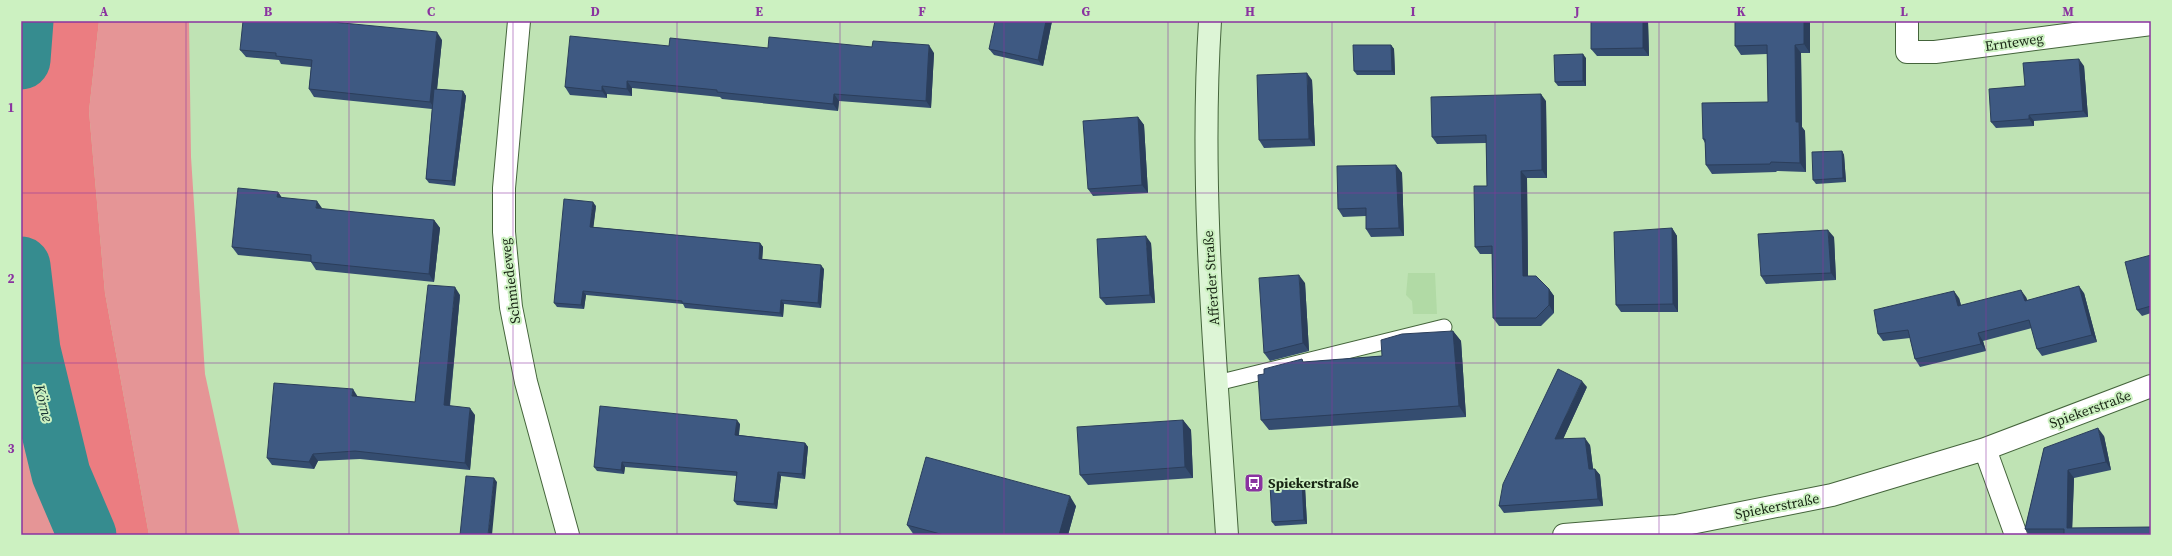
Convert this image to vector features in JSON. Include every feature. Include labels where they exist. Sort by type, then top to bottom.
[{"type":"street","name":"Schmiedeweg","points":[[519,21],[504,188],[504,232],[512,307],[528,394],[568,535]]},
{"type":"street","name":"Afferder Straße","points":[[1210,21],[1206,86],[1206,201],[1227,535]]},
{"type":"street","name":"Ernteweg","points":[[1907,21],[1908,52],[1935,52],[2151,24]]},
{"type":"street","name":"Spiekerstraße","points":[[1564,535],[1676,526],[1832,495],[1985,449],[2151,386]]},
{"type":"street","points":[[1985,449],[2016,535]]},
{"type":"lane","points":[[1218,383],[1444,328]]},
{"type":"shaded area","points":[[21,21],[99,21],[89,111],[105,293],[149,535],[86,535],[54,503],[21,437]]},
{"type":"shaded area","points":[[99,21],[189,21],[191,157],[205,374],[240,535],[149,535],[105,293],[89,111]]},
{"type":"shaded area","points":[[1408,273],[1435,273],[1437,314],[1413,314],[1412,301],[1406,295]]},
{"type":"shaded area","points":[[21,437],[54,503],[86,535],[21,535]]},
{"type":"building","points":[[243,21],[322,21],[437,32],[430,102],[309,89],[312,60],[276,56],[276,53],[240,50]]},
{"type":"building","points":[[995,21],[1046,21],[1038,60],[989,49]]},
{"type":"building","points":[[1591,21],[1643,21],[1643,48],[1591,49]]},
{"type":"building","points":[[1735,21],[1804,21],[1804,44],[1795,45],[1796,122],[1799,122],[1800,163],[1771,162],[1770,164],[1706,165],[1705,139],[1703,139],[1702,103],[1768,102],[1767,45],[1735,46]]},
{"type":"building","points":[[570,36],[669,46],[670,38],[768,48],[769,37],[872,47],[873,41],[929,45],[926,101],[834,94],[833,104],[627,81],[627,89],[602,86],[602,91],[565,87]]},
{"type":"building","points":[[1353,45],[1391,45],[1392,71],[1354,71]]},
{"type":"building","points":[[1583,54],[1583,81],[1555,82],[1554,55]]},
{"type":"building","points":[[2079,59],[2083,111],[2029,115],[2029,119],[1991,122],[1989,89],[2025,86],[2023,63]]},
{"type":"building","points":[[1307,73],[1309,139],[1259,140],[1257,75]]},
{"type":"building","points":[[434,89],[463,91],[452,181],[426,179]]},
{"type":"building","points":[[1541,94],[1542,170],[1521,171],[1523,276],[1536,276],[1549,289],[1549,305],[1536,318],[1493,318],[1492,246],[1475,247],[1474,186],[1487,186],[1486,135],[1432,137],[1431,97]]},
{"type":"building","points":[[1138,117],[1142,185],[1088,189],[1083,121]]},
{"type":"building","points":[[1842,151],[1843,178],[1813,180],[1812,152]]},
{"type":"building","points":[[1396,165],[1399,228],[1366,229],[1366,208],[1338,209],[1337,166]]},
{"type":"building","points":[[238,188],[278,192],[277,197],[317,201],[316,208],[434,220],[429,274],[311,262],[311,255],[232,247]]},
{"type":"building","points":[[564,199],[593,202],[590,227],[760,243],[759,259],[821,265],[818,303],[781,300],[780,313],[583,291],[581,305],[554,303]]},
{"type":"building","points":[[1672,228],[1673,304],[1616,305],[1614,232]]},
{"type":"building","points":[[1828,230],[1831,273],[1761,276],[1758,234]]},
{"type":"building","points":[[1146,236],[1150,295],[1100,298],[1097,239]]},
{"type":"building","points":[[2151,255],[2151,306],[2137,310],[2125,262]]},
{"type":"building","points":[[1299,275],[1303,343],[1264,353],[1259,278]]},
{"type":"building","points":[[428,285],[455,287],[444,405],[470,408],[465,463],[355,451],[313,454],[309,462],[267,458],[274,383],[353,389],[352,396],[415,402]]},
{"type":"building","points":[[2079,286],[2092,335],[2037,349],[2029,320],[1978,333],[1981,344],[1915,359],[1908,330],[1878,334],[1874,310],[1954,291],[1958,306],[2021,290],[2025,301]]},
{"type":"building","points":[[1453,331],[1459,406],[1261,420],[1258,375],[1264,374],[1264,369],[1302,359],[1303,362],[1382,356],[1381,340],[1402,334]]},
{"type":"building","points":[[1558,369],[1582,381],[1555,439],[1585,438],[1589,469],[1595,469],[1598,499],[1499,506],[1503,484]]},
{"type":"building","points":[[600,406],[737,420],[735,435],[805,443],[802,474],[778,472],[774,504],[734,501],[737,472],[622,462],[621,470],[594,467]]},
{"type":"building","points":[[1183,420],[1185,467],[1080,475],[1077,427]]},
{"type":"building","points":[[2098,428],[2106,462],[2068,470],[2067,528],[2151,527],[2151,535],[2064,535],[2064,529],[2025,529],[2044,448]]},
{"type":"building","points":[[926,457],[1070,496],[1059,535],[944,535],[907,525]]},
{"type":"building","points":[[466,476],[494,478],[488,535],[460,535]]},
{"type":"building","points":[[1302,483],[1304,520],[1272,522],[1270,484]]},
{"type":"waterway","name":"Körne","points":[[21,60],[24,21]]},
{"type":"waterway","name":"Körne","points":[[21,266],[31,350],[61,474],[87,535]]},
{"type":"place","name":"Spiekerstraße","points":[[1254,483]]}]
